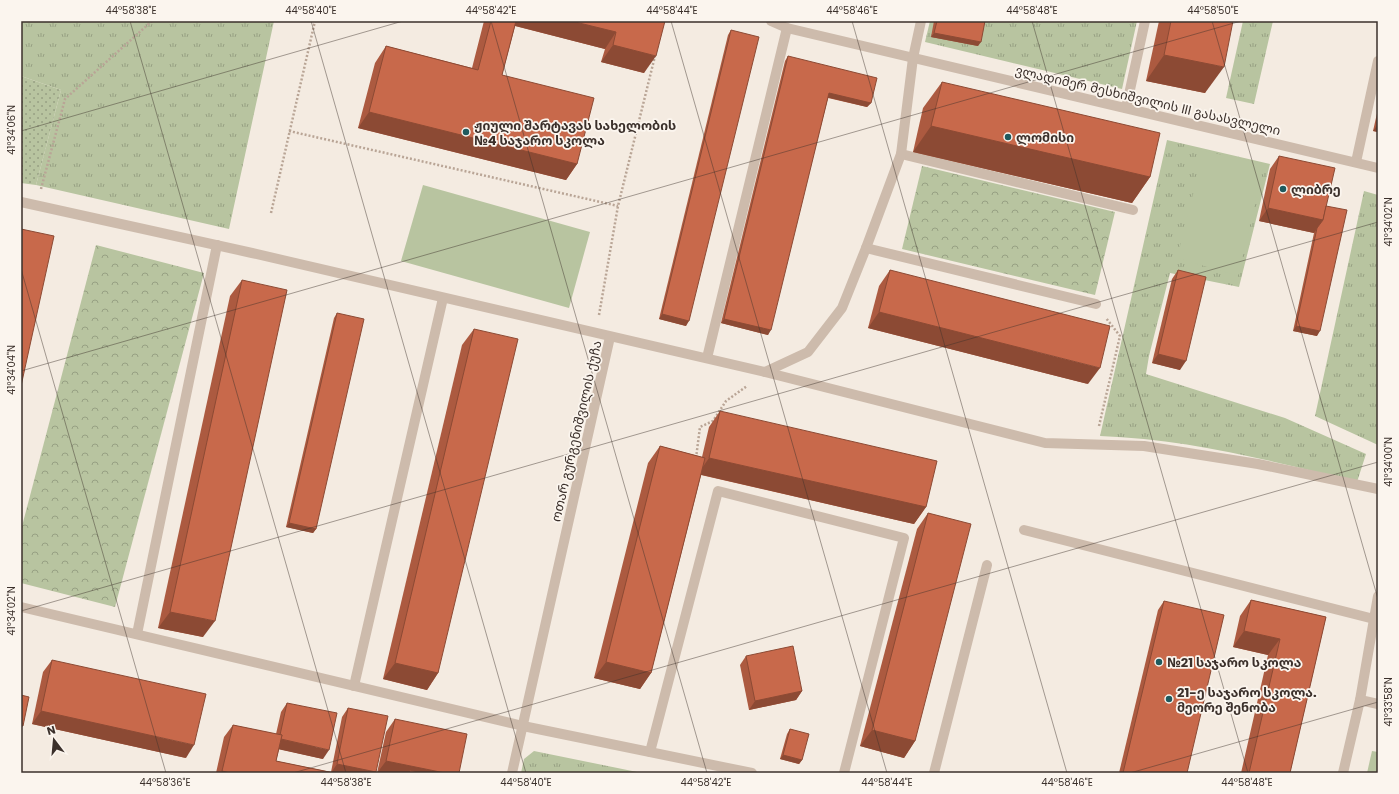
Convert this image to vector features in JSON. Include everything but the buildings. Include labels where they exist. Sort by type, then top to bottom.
[{"type":"street","name":"ვლადიმერ მესხიშვილის III გასასვლელი","points":[[771,21],[787,28],[1378,168]]},
{"type":"street","points":[[765,372],[808,352],[842,308],[901,154],[913,58],[922,21]]},
{"type":"street","points":[[1126,108],[1145,21]]},
{"type":"street","points":[[707,358],[787,28]]},
{"type":"street","points":[[1356,162],[1378,61]]},
{"type":"street","points":[[901,154],[1133,210]]},
{"type":"street","points":[[21,202],[217,245],[610,337]]},
{"type":"street","points":[[137,634],[217,245]]},
{"type":"street","points":[[866,248],[1096,304]]},
{"type":"street","points":[[354,686],[443,298]]},
{"type":"street","name":"ოთარ გურგენიშვილის ქუჩა","points":[[512,773],[610,337],[765,372],[1045,443],[1144,446],[1258,464],[1378,489]]},
{"type":"street","points":[[650,752],[718,491],[904,538],[844,773]]},
{"type":"street","points":[[1024,530],[1374,618]]},
{"type":"street","points":[[934,773],[988,566]]},
{"type":"street","points":[[1343,773],[1360,700],[1378,596]]},
{"type":"street","points":[[21,607],[523,726],[752,773]]},
{"type":"street","points":[[1360,700],[1378,704]]},
{"type":"path","points":[[36,205],[65,99],[152,21]]},
{"type":"path","points":[[271,213],[315,21]]},
{"type":"path","points":[[610,337],[599,314],[618,206],[656,52]]},
{"type":"path","points":[[289,131],[618,206]]},
{"type":"path","points":[[1095,444],[1120,336],[1096,304]]},
{"type":"path","points":[[695,464],[700,427],[713,421],[726,401],[765,372]]},
{"type":"green space","points":[[21,21],[274,21],[229,229],[36,185],[61,90],[21,76]]},
{"type":"green space","points":[[930,21],[1137,21],[1122,89],[925,42]]},
{"type":"green space","points":[[1243,21],[1273,21],[1254,104],[1226,98]]},
{"type":"green space","points":[[21,76],[61,90],[36,185],[21,183]]},
{"type":"green space","points":[[1167,140],[1270,164],[1239,287],[1170,273],[1149,356],[1146,374],[1285,418],[1366,454],[1357,482],[1262,459],[1198,446],[1133,438],[1100,436]]},
{"type":"green space","points":[[1204,151],[1264,164],[1238,276],[1177,258]]},
{"type":"green space","points":[[922,166],[1115,212],[1095,295],[902,249]]},
{"type":"green space","points":[[423,185],[590,232],[569,308],[401,261]]},
{"type":"green space","points":[[1364,191],[1378,195],[1378,445],[1315,416]]},
{"type":"green space","points":[[96,245],[204,273],[115,607],[21,583],[21,530]]},
{"type":"green space","points":[[534,751],[642,773],[521,773],[524,759]]},
{"type":"green space","points":[[1372,751],[1378,752],[1378,773],[1367,773]]},
{"type":"place","name":"ჟიული შარტავას სახელობის №4 საჯარო სკოლა","points":[[466,132]]},
{"type":"place","name":"ლომისი","points":[[1008,137]]},
{"type":"place","name":"ლიბრე","points":[[1283,189]]},
{"type":"place","name":"№21 საჯარო სკოლა","points":[[1159,662]]},
{"type":"place","name":"21-ე საჯარო სკოლა. მეორე შენობა","points":[[1169,699]]}]
